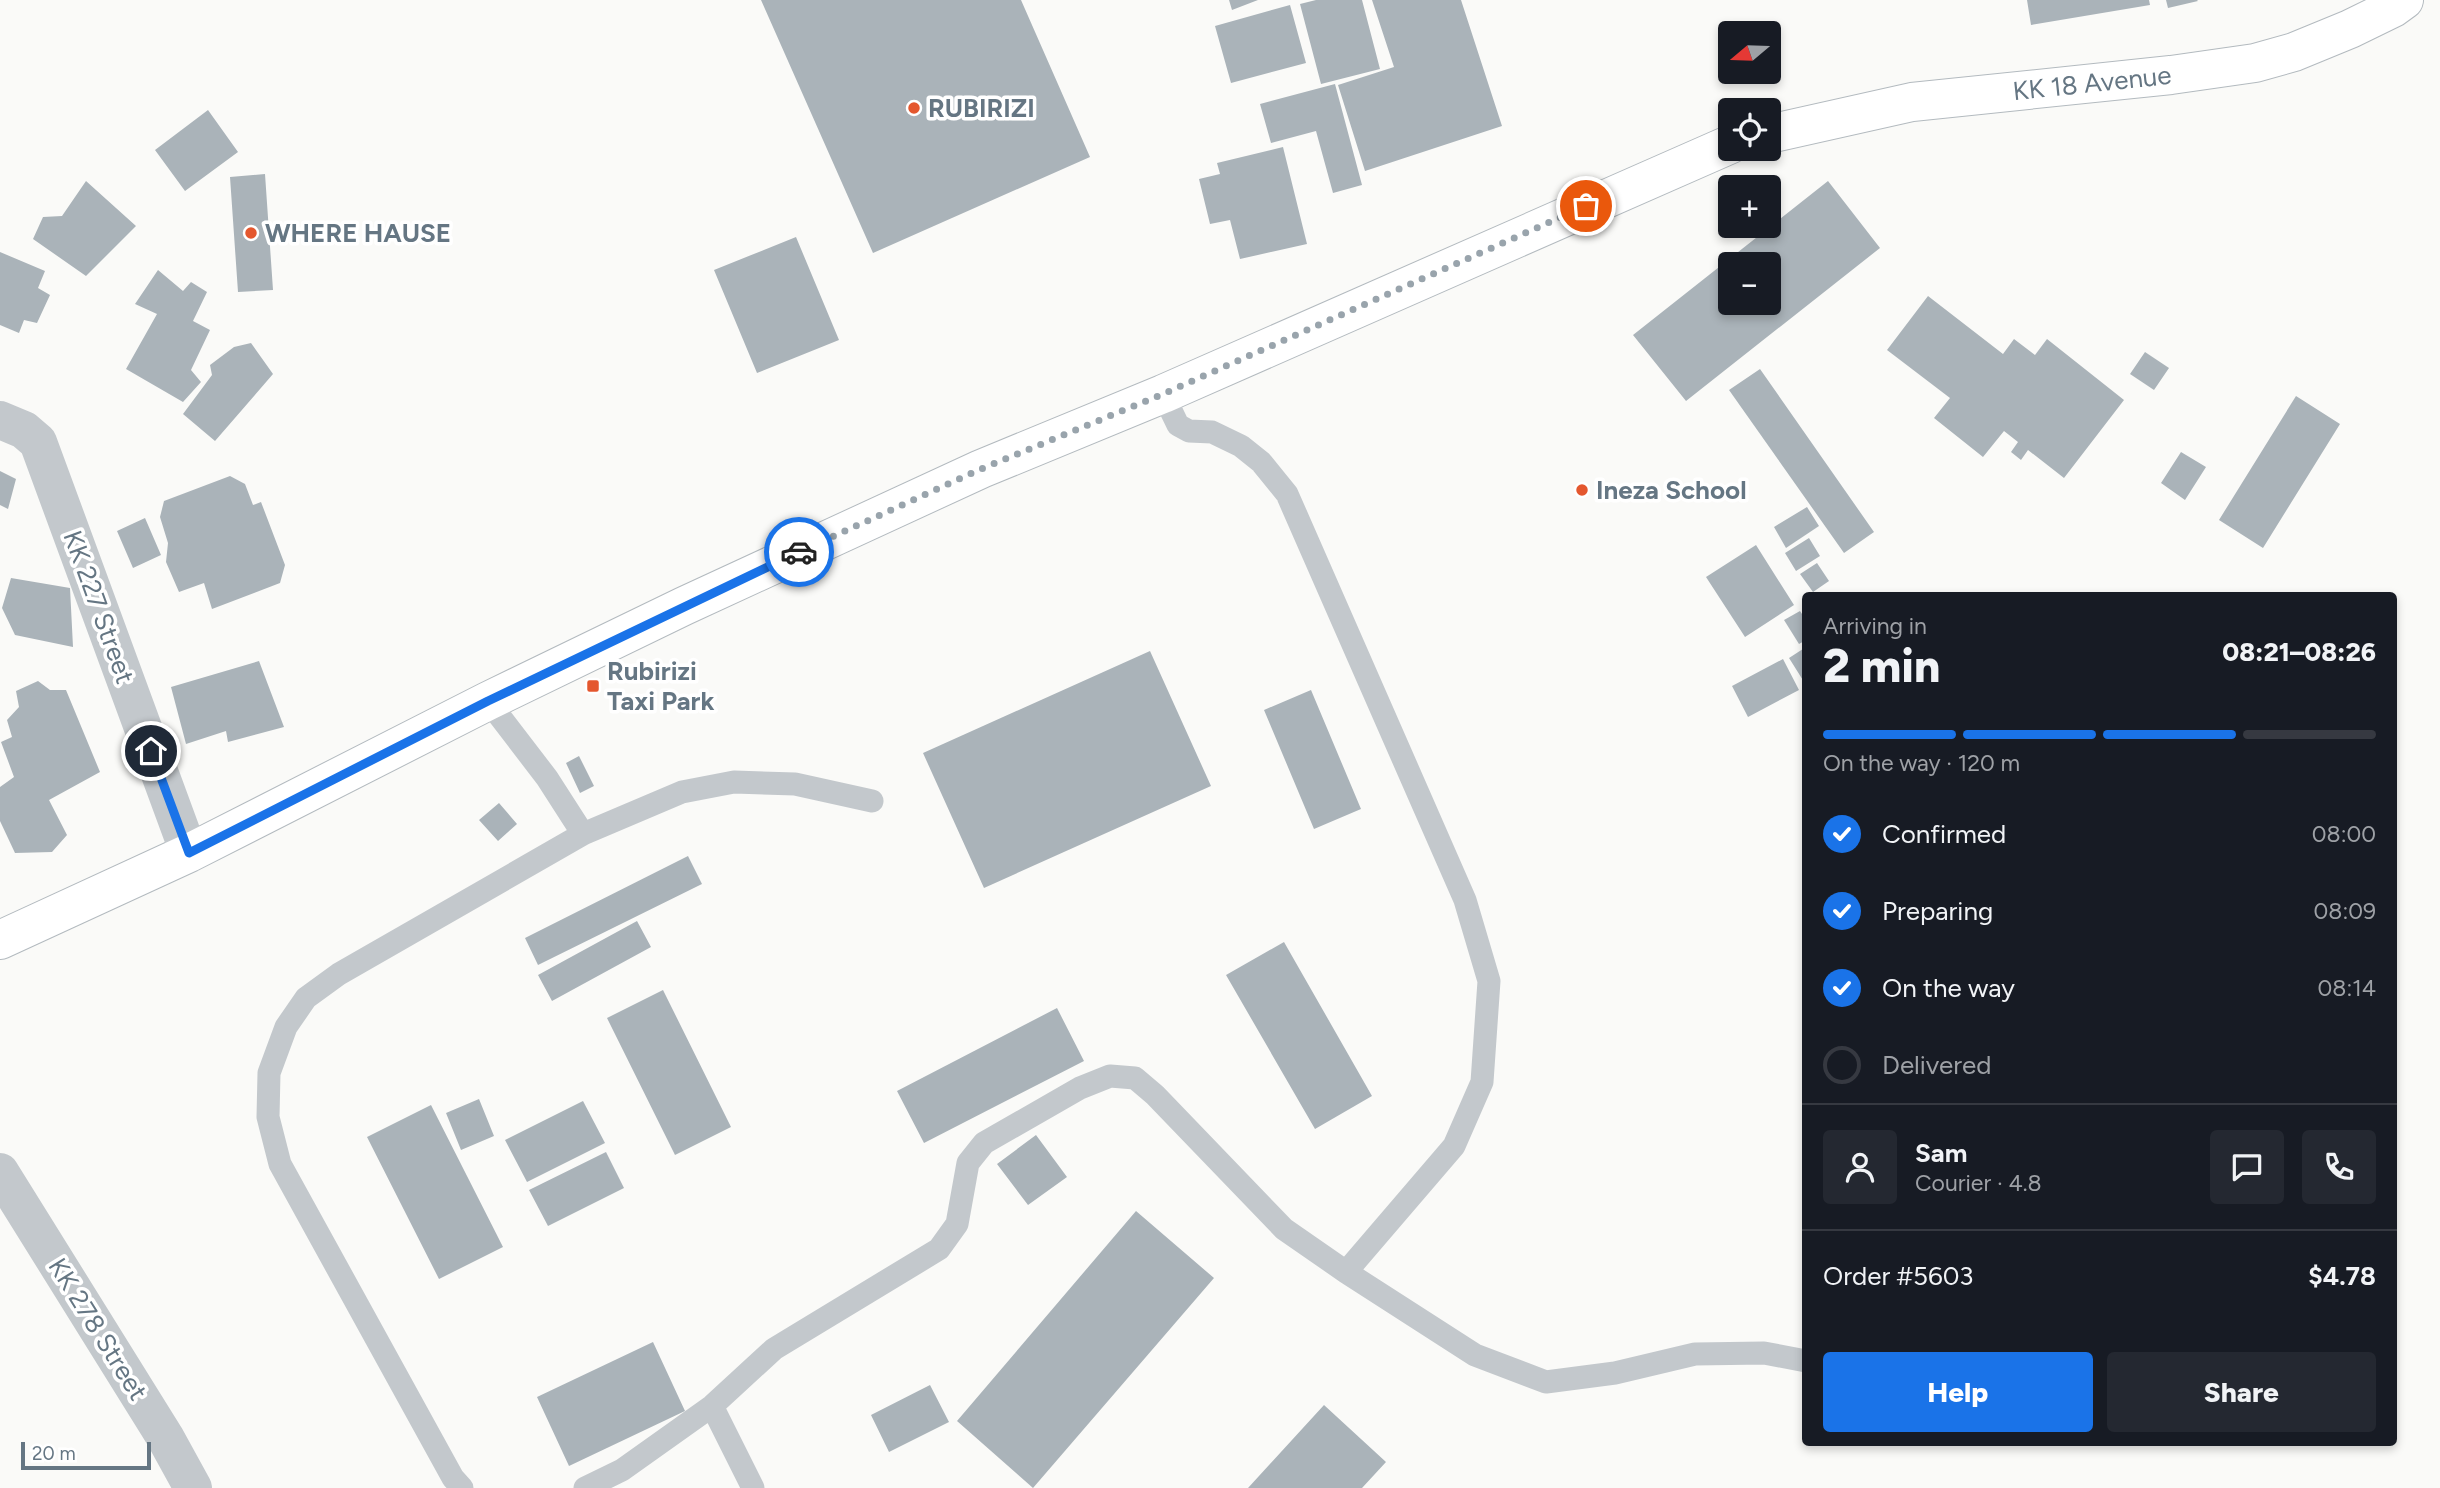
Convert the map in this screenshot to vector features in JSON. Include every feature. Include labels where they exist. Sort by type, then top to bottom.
[{"type":"main road","name":"KK 18 Avenue","points":[[1781,131],[1912,102],[2171,75],[2255,63],[2294,52],[2350,29],[2404,0]]},
{"type":"main road","points":[[0,940],[189,853],[488,701],[684,606],[981,469],[1163,394],[1718,150]]},
{"type":"street","name":"KK 227 Street","points":[[0,421],[24,430],[38,442],[189,853]]},
{"type":"street","name":"KK 278 Street","points":[[0,1172],[165,1437],[193,1488]]},
{"type":"lane","points":[[1163,394],[1178,425],[1189,431],[1212,432],[1241,446],[1261,462],[1287,494],[1465,900],[1489,981],[1482,1082],[1454,1146],[1346,1272]]},
{"type":"lane","points":[[488,701],[547,778],[583,834]]},
{"type":"lane","points":[[462,1488],[453,1478],[280,1164],[268,1117],[269,1073],[286,1027],[306,998],[339,974],[583,834],[682,792],[734,782],[795,784],[872,801]]},
{"type":"lane","points":[[585,1488],[622,1470],[712,1406],[774,1349],[939,1249],[957,1224],[968,1163],[984,1143],[1080,1088],[1111,1076],[1135,1079],[1155,1095],[1284,1229],[1475,1355],[1546,1382],[1615,1373],[1695,1354],[1764,1353],[1802,1360]]},
{"type":"lane","points":[[712,1406],[753,1488]]},
{"type":"building","points":[[761,0],[1021,0],[1090,157],[873,253]]},
{"type":"building","points":[[1229,0],[1258,0],[1232,10]]},
{"type":"building","points":[[1316,0],[1362,0],[1380,69],[1321,84],[1300,4]]},
{"type":"building","points":[[1372,0],[1461,0],[1502,126],[1365,171],[1338,85],[1394,67]]},
{"type":"building","points":[[2027,0],[2149,0],[2150,5],[2031,25]]},
{"type":"building","points":[[2166,0],[2197,0],[2198,1],[2168,8]]},
{"type":"building","points":[[1290,5],[1306,63],[1231,83],[1215,26]]},
{"type":"building","points":[[1335,84],[1362,185],[1333,193],[1316,131],[1271,143],[1260,104]]},
{"type":"building","points":[[208,110],[238,152],[185,191],[155,150]]},
{"type":"building","points":[[1283,147],[1307,244],[1240,259],[1230,220],[1210,224],[1199,179],[1220,174],[1217,163]]},
{"type":"building","name":"WHERE HAUSE","points":[[265,174],[273,290],[238,292],[230,177]]},
{"type":"building","points":[[86,181],[136,226],[86,276],[33,239],[43,217],[62,216]]},
{"type":"building","points":[[1828,181],[1880,248],[1686,401],[1633,335],[1718,268],[1718,315],[1781,315],[1781,252],[1738,252],[1756,238],[1781,238],[1781,218]]},
{"type":"building","points":[[796,237],[839,340],[757,373],[714,270]]},
{"type":"building","points":[[0,252],[45,271],[38,288],[50,295],[37,323],[24,320],[19,333],[0,325]]},
{"type":"building","points":[[158,270],[183,291],[191,282],[207,292],[193,321],[210,330],[191,370],[201,382],[183,402],[126,369],[157,314],[135,304]]},
{"type":"building","points":[[1928,296],[2003,354],[2014,339],[2035,355],[2047,339],[2124,400],[2064,478],[2028,450],[2021,460],[2011,452],[2018,442],[2004,431],[1983,457],[1934,418],[1950,398],[1887,350]]},
{"type":"building","points":[[251,343],[273,374],[215,441],[183,414],[212,375],[210,365],[234,347]]},
{"type":"building","points":[[2145,352],[2169,368],[2154,390],[2130,374]]},
{"type":"building","points":[[1760,369],[1874,532],[1844,553],[1729,390]]},
{"type":"building","points":[[2296,396],[2340,424],[2263,548],[2219,520]]},
{"type":"building","points":[[2181,452],[2206,467],[2185,500],[2161,483]]},
{"type":"building","points":[[0,471],[16,479],[8,509],[0,505]]},
{"type":"building","points":[[230,476],[245,484],[253,505],[261,502],[285,565],[280,583],[212,609],[204,583],[179,592],[166,562],[168,543],[160,517],[164,501]]},
{"type":"building","points":[[1807,507],[1819,526],[1786,548],[1774,527]]},
{"type":"building","points":[[145,518],[161,555],[133,568],[117,531]]},
{"type":"building","points":[[1809,538],[1820,556],[1796,571],[1785,553]]},
{"type":"building","points":[[1756,545],[1794,605],[1745,637],[1706,577]]},
{"type":"building","points":[[1817,563],[1829,581],[1813,592],[1800,574]]},
{"type":"building","points":[[11,578],[70,588],[73,647],[15,635],[2,608]]},
{"type":"building","points":[[1800,611],[1802,642],[1799,644],[1784,620]]},
{"type":"building","points":[[1802,650],[1802,679],[1789,658]]},
{"type":"building","points":[[1150,651],[1211,786],[984,888],[923,753]]},
{"type":"building","points":[[1783,659],[1799,690],[1748,717],[1732,686]]},
{"type":"building","points":[[259,661],[284,727],[228,742],[226,731],[186,744],[171,687]]},
{"type":"building","points":[[38,681],[50,690],[66,690],[100,772],[49,800],[67,835],[52,852],[15,853],[0,821],[0,787],[14,777],[1,742],[12,737],[7,720],[19,707],[16,691]]},
{"type":"building","points":[[1311,690],[1361,809],[1314,829],[1264,710]]},
{"type":"building","points":[[579,756],[594,786],[580,793],[566,763]]},
{"type":"building","points":[[499,803],[517,824],[498,841],[479,820]]},
{"type":"building","points":[[688,856],[702,884],[538,965],[525,938]]},
{"type":"building","points":[[637,921],[651,947],[552,1001],[538,975]]},
{"type":"building","points":[[1284,942],[1372,1096],[1315,1129],[1226,975]]},
{"type":"building","points":[[663,990],[731,1127],[675,1155],[607,1018]]},
{"type":"building","points":[[1057,1008],[1084,1061],[924,1143],[897,1091]]},
{"type":"building","points":[[479,1099],[494,1136],[461,1150],[446,1113]]},
{"type":"building","points":[[583,1101],[605,1143],[527,1182],[505,1140]]},
{"type":"building","points":[[431,1105],[503,1247],[439,1279],[367,1137]]},
{"type":"building","points":[[1036,1135],[1067,1177],[1028,1205],[997,1164]]},
{"type":"building","points":[[606,1152],[624,1188],[548,1226],[529,1190]]},
{"type":"building","points":[[1136,1211],[1214,1278],[1033,1488],[957,1421]]},
{"type":"building","points":[[653,1342],[685,1411],[569,1466],[537,1397]]},
{"type":"building","points":[[930,1385],[949,1422],[889,1452],[871,1415]]},
{"type":"building","points":[[1324,1405],[1386,1462],[1362,1488],[1248,1488]]},
{"type":"way so far","points":[[799,552],[981,469],[1163,394],[1586,206]]},
{"type":"place","name":"RUBIRIZI","points":[[914,108]]},
{"type":"place","name":"WHERE HAUSE","points":[[251,233]]},
{"type":"place","name":"Ineza School","points":[[1582,490]]},
{"type":"place","name":"Rubirizi Taxi Park","points":[[593,686]]},
{"type":"route","points":[[151,751],[189,853],[488,701],[799,552]]}]
